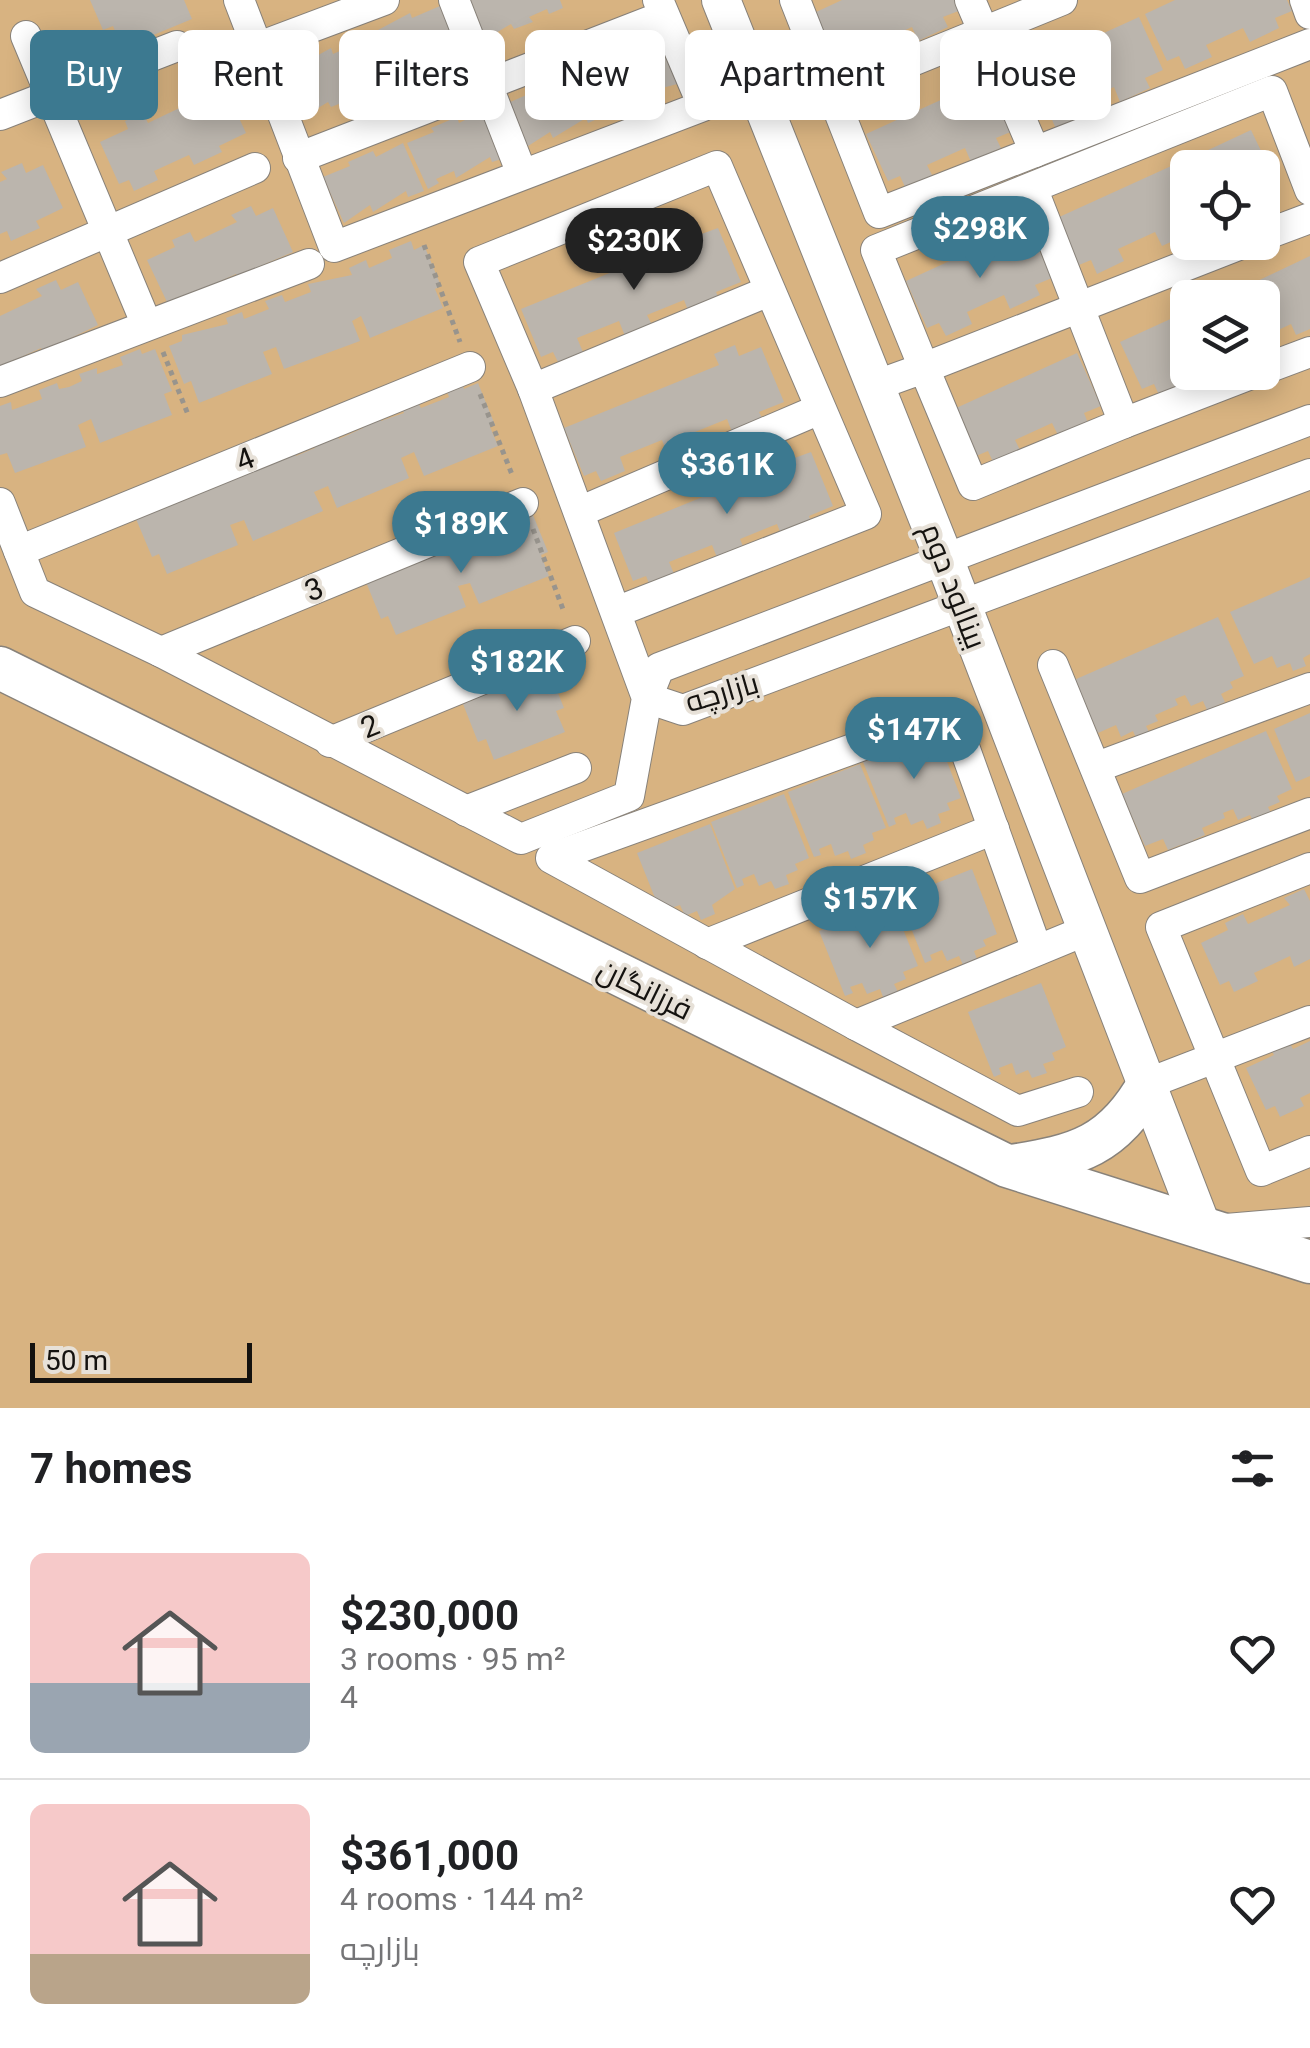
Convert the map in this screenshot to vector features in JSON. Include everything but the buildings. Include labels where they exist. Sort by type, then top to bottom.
[{"type":"main road","name":"فرزانگان","points":[[0,668],[1007,1166],[1310,1262]]},
{"type":"main road","points":[[1007,1166],[1069,1157],[1099,1143],[1124,1118],[1148,1084]]},
{"type":"street","points":[[238,0],[249,30]]},
{"type":"street","points":[[304,30],[384,0]]},
{"type":"street","points":[[454,0],[466,30]]},
{"type":"street","name":"بینالود دوم","points":[[721,0],[945,561],[1203,1230]]},
{"type":"street","points":[[795,0],[807,30]]},
{"type":"street","points":[[970,0],[982,30]]},
{"type":"street","points":[[988,30],[1062,0]]},
{"type":"street","points":[[1305,0],[1310,14]]},
{"type":"street","points":[[283,120],[334,247],[703,106],[661,8],[505,77]]},
{"type":"street","points":[[26,36],[30,46]]},
{"type":"street","points":[[842,120],[879,213],[1310,44]]},
{"type":"street","points":[[158,53],[177,46]]},
{"type":"street","points":[[1211,390],[973,485],[876,250],[1034,190],[1272,91],[1310,190]]},
{"type":"street","points":[[0,115],[30,103]]},
{"type":"street","points":[[61,120],[153,334]]},
{"type":"street","points":[[298,158],[396,120]]},
{"type":"street","points":[[501,120],[522,174]]},
{"type":"street","points":[[1021,120],[1035,152]]},
{"type":"street","points":[[0,503],[35,592],[161,652],[521,839],[629,796],[647,698],[532,389],[479,262],[718,166],[866,514],[616,612]]},
{"type":"street","points":[[0,278],[255,168]]},
{"type":"street","points":[[1034,190],[1124,424]]},
{"type":"street","points":[[1280,229],[1310,218]]},
{"type":"street","points":[[874,386],[1198,260]]},
{"type":"street","points":[[0,382],[153,334],[309,264]]},
{"type":"street","points":[[532,389],[769,291]]},
{"type":"street","points":[[1280,363],[1310,352]]},
{"type":"street","name":"4","points":[[19,551],[470,367]]},
{"type":"street","points":[[579,512],[820,409]]},
{"type":"street","name":"بازارچه","points":[[1310,420],[660,668],[647,698],[683,710],[963,608],[1310,474]]},
{"type":"street","name":"3","points":[[161,652],[523,504]]},
{"type":"street","name":"2","points":[[330,742],[575,641]]},
{"type":"street","points":[[1054,665],[1140,878],[1310,813]]},
{"type":"street","points":[[1096,768],[1310,688]]},
{"type":"street","points":[[1038,950],[952,712],[552,858],[1018,1111],[1078,1092]]},
{"type":"street","points":[[466,812],[576,768]]},
{"type":"street","points":[[707,944],[994,829]]},
{"type":"street","points":[[1310,868],[1161,927],[1262,1171],[1310,1151]]},
{"type":"street","points":[[856,1025],[1087,930]]},
{"type":"street","points":[[1148,1084],[1310,1021]]},
{"type":"street","points":[[1203,1230],[1310,1222]]},
{"type":"path","points":[[153,334],[189,418]]},
{"type":"shaded area","points":[[0,0],[1310,0],[1310,1408],[0,1408]]}]
